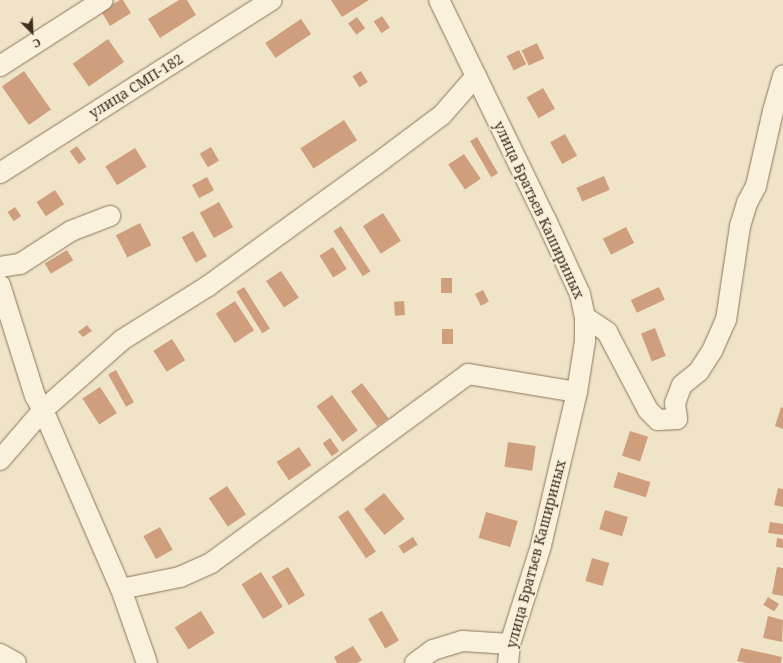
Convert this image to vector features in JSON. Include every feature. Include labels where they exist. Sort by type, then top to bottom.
[{"type":"street","points":[[0,66],[104,0]]},
{"type":"street","name":"улица СМП-182","points":[[0,173],[272,0]]},
{"type":"street","name":"улица Братьев Кашириных","points":[[439,0],[546,220],[580,294],[585,317],[585,341],[577,392],[541,546],[509,654]]},
{"type":"street","points":[[585,317],[607,332],[648,410],[658,420],[677,419],[675,403],[682,385],[699,371],[712,351],[726,320],[740,226],[747,203],[756,186],[783,74]]},
{"type":"street","points":[[0,460],[43,410],[122,340],[208,286],[442,114],[476,76]]},
{"type":"street","points":[[0,268],[20,264],[71,231],[110,216]]},
{"type":"street","points":[[0,285],[35,396],[43,410],[121,589],[147,663]]},
{"type":"street","points":[[121,589],[180,577],[211,563],[468,374],[577,392]]},
{"type":"street","points":[[414,663],[433,650],[462,641],[509,654]]},
{"type":"street","points":[[0,654],[16,663]]},
{"type":"building","points":[[120,0],[123,0],[131,13],[110,26],[101,11]]},
{"type":"building","points":[[179,0],[187,0],[196,15],[160,38],[148,19]]},
{"type":"building","points":[[331,0],[369,0],[342,17]]},
{"type":"building","points":[[382,16],[390,28],[382,33],[374,22]]},
{"type":"building","points":[[357,17],[365,28],[356,35],[348,23]]},
{"type":"building","points":[[301,19],[311,34],[275,58],[265,43]]},
{"type":"building","points":[[108,39],[124,62],[89,87],[73,64]]},
{"type":"building","points":[[537,43],[544,58],[529,66],[522,50]]},
{"type":"building","points":[[519,50],[526,64],[514,71],[507,56]]},
{"type":"building","points":[[24,71],[51,110],[29,125],[2,86]]},
{"type":"building","points":[[361,71],[368,82],[359,87],[353,76]]},
{"type":"building","points":[[543,88],[555,109],[539,118],[527,98]]},
{"type":"building","points":[[344,120],[357,140],[313,168],[300,148]]},
{"type":"building","points":[[565,134],[577,156],[562,164],[550,142]]},
{"type":"building","points":[[477,137],[498,173],[491,177],[470,141]]},
{"type":"building","points":[[77,146],[86,159],[79,164],[70,151]]},
{"type":"building","points":[[211,147],[219,161],[208,167],[200,154]]},
{"type":"building","points":[[135,148],[147,167],[117,185],[105,167]]},
{"type":"building","points":[[464,154],[481,179],[465,189],[448,165]]},
{"type":"building","points":[[604,176],[610,190],[582,202],[576,188]]},
{"type":"building","points":[[207,177],[214,190],[199,198],[192,185]]},
{"type":"building","points":[[55,190],[64,204],[46,216],[37,202]]},
{"type":"building","points":[[219,202],[233,227],[214,238],[200,213]]},
{"type":"building","points":[[15,207],[21,216],[14,221],[8,212]]},
{"type":"building","points":[[383,213],[401,241],[381,254],[363,226]]},
{"type":"building","points":[[140,223],[151,245],[127,258],[116,235]]},
{"type":"building","points":[[341,226],[370,271],[363,276],[333,231]]},
{"type":"building","points":[[626,227],[634,243],[611,255],[603,239]]},
{"type":"building","points":[[193,231],[207,256],[196,263],[182,237]]},
{"type":"building","points":[[333,247],[347,269],[333,278],[319,255]]},
{"type":"building","points":[[67,250],[73,260],[51,274],[45,263]]},
{"type":"building","points":[[281,271],[299,298],[284,308],[266,281]]},
{"type":"building","points":[[441,278],[452,278],[452,293],[441,293]]},
{"type":"building","points":[[244,287],[270,329],[262,333],[236,292]]},
{"type":"building","points":[[659,287],[665,300],[637,313],[631,300]]},
{"type":"building","points":[[483,290],[489,302],[481,306],[475,294]]},
{"type":"building","points":[[235,301],[254,330],[235,343],[216,314]]},
{"type":"building","points":[[404,301],[405,315],[395,316],[394,302]]},
{"type":"building","points":[[87,325],[92,331],[83,337],[78,332]]},
{"type":"building","points":[[655,328],[666,356],[652,361],[641,333]]},
{"type":"building","points":[[442,329],[453,329],[453,344],[442,344]]},
{"type":"building","points":[[172,339],[185,360],[167,372],[153,351]]},
{"type":"building","points":[[116,370],[134,402],[126,407],[108,374]]},
{"type":"building","points":[[362,383],[388,418],[377,427],[351,391]]},
{"type":"building","points":[[100,387],[117,413],[99,424],[82,398]]},
{"type":"building","points":[[332,395],[358,431],[342,442],[317,406]]},
{"type":"building","points":[[781,407],[783,408],[783,429],[775,426]]},
{"type":"building","points":[[630,431],[648,437],[640,462],[622,456]]},
{"type":"building","points":[[330,438],[339,451],[332,456],[323,443]]},
{"type":"building","points":[[508,442],[536,446],[532,471],[505,467]]},
{"type":"building","points":[[299,447],[311,465],[289,480],[277,462]]},
{"type":"building","points":[[618,472],[651,482],[646,497],[613,487]]},
{"type":"building","points":[[227,486],[246,514],[228,526],[209,498]]},
{"type":"building","points":[[778,488],[783,489],[783,507],[774,505]]},
{"type":"building","points":[[384,493],[405,519],[385,535],[364,509]]},
{"type":"building","points":[[348,510],[376,551],[366,558],[338,517]]},
{"type":"building","points":[[605,510],[628,517],[622,536],[599,529]]},
{"type":"building","points":[[486,512],[518,521],[510,547],[479,538]]},
{"type":"building","points":[[770,522],[783,524],[783,535],[768,533]]},
{"type":"building","points":[[160,527],[173,550],[156,559],[143,536]]},
{"type":"building","points":[[413,537],[418,545],[403,554],[399,546]]},
{"type":"building","points":[[777,538],[783,539],[783,548],[776,547]]},
{"type":"building","points":[[592,558],[609,563],[603,586],[585,581]]},
{"type":"building","points":[[288,567],[305,595],[289,605],[272,577]]},
{"type":"building","points":[[777,567],[783,568],[783,596],[772,594]]},
{"type":"building","points":[[261,572],[283,607],[263,619],[241,584]]},
{"type":"building","points":[[768,597],[779,604],[774,612],[763,605]]},
{"type":"building","points":[[201,611],[215,633],[188,649],[175,627]]},
{"type":"building","points":[[382,611],[399,640],[385,648],[368,619]]},
{"type":"building","points":[[768,616],[783,620],[782,642],[763,638]]},
{"type":"building","points":[[353,646],[362,660],[357,663],[337,663],[334,657]]},
{"type":"building","points":[[741,648],[782,657],[781,663],[747,663],[737,661]]}]
